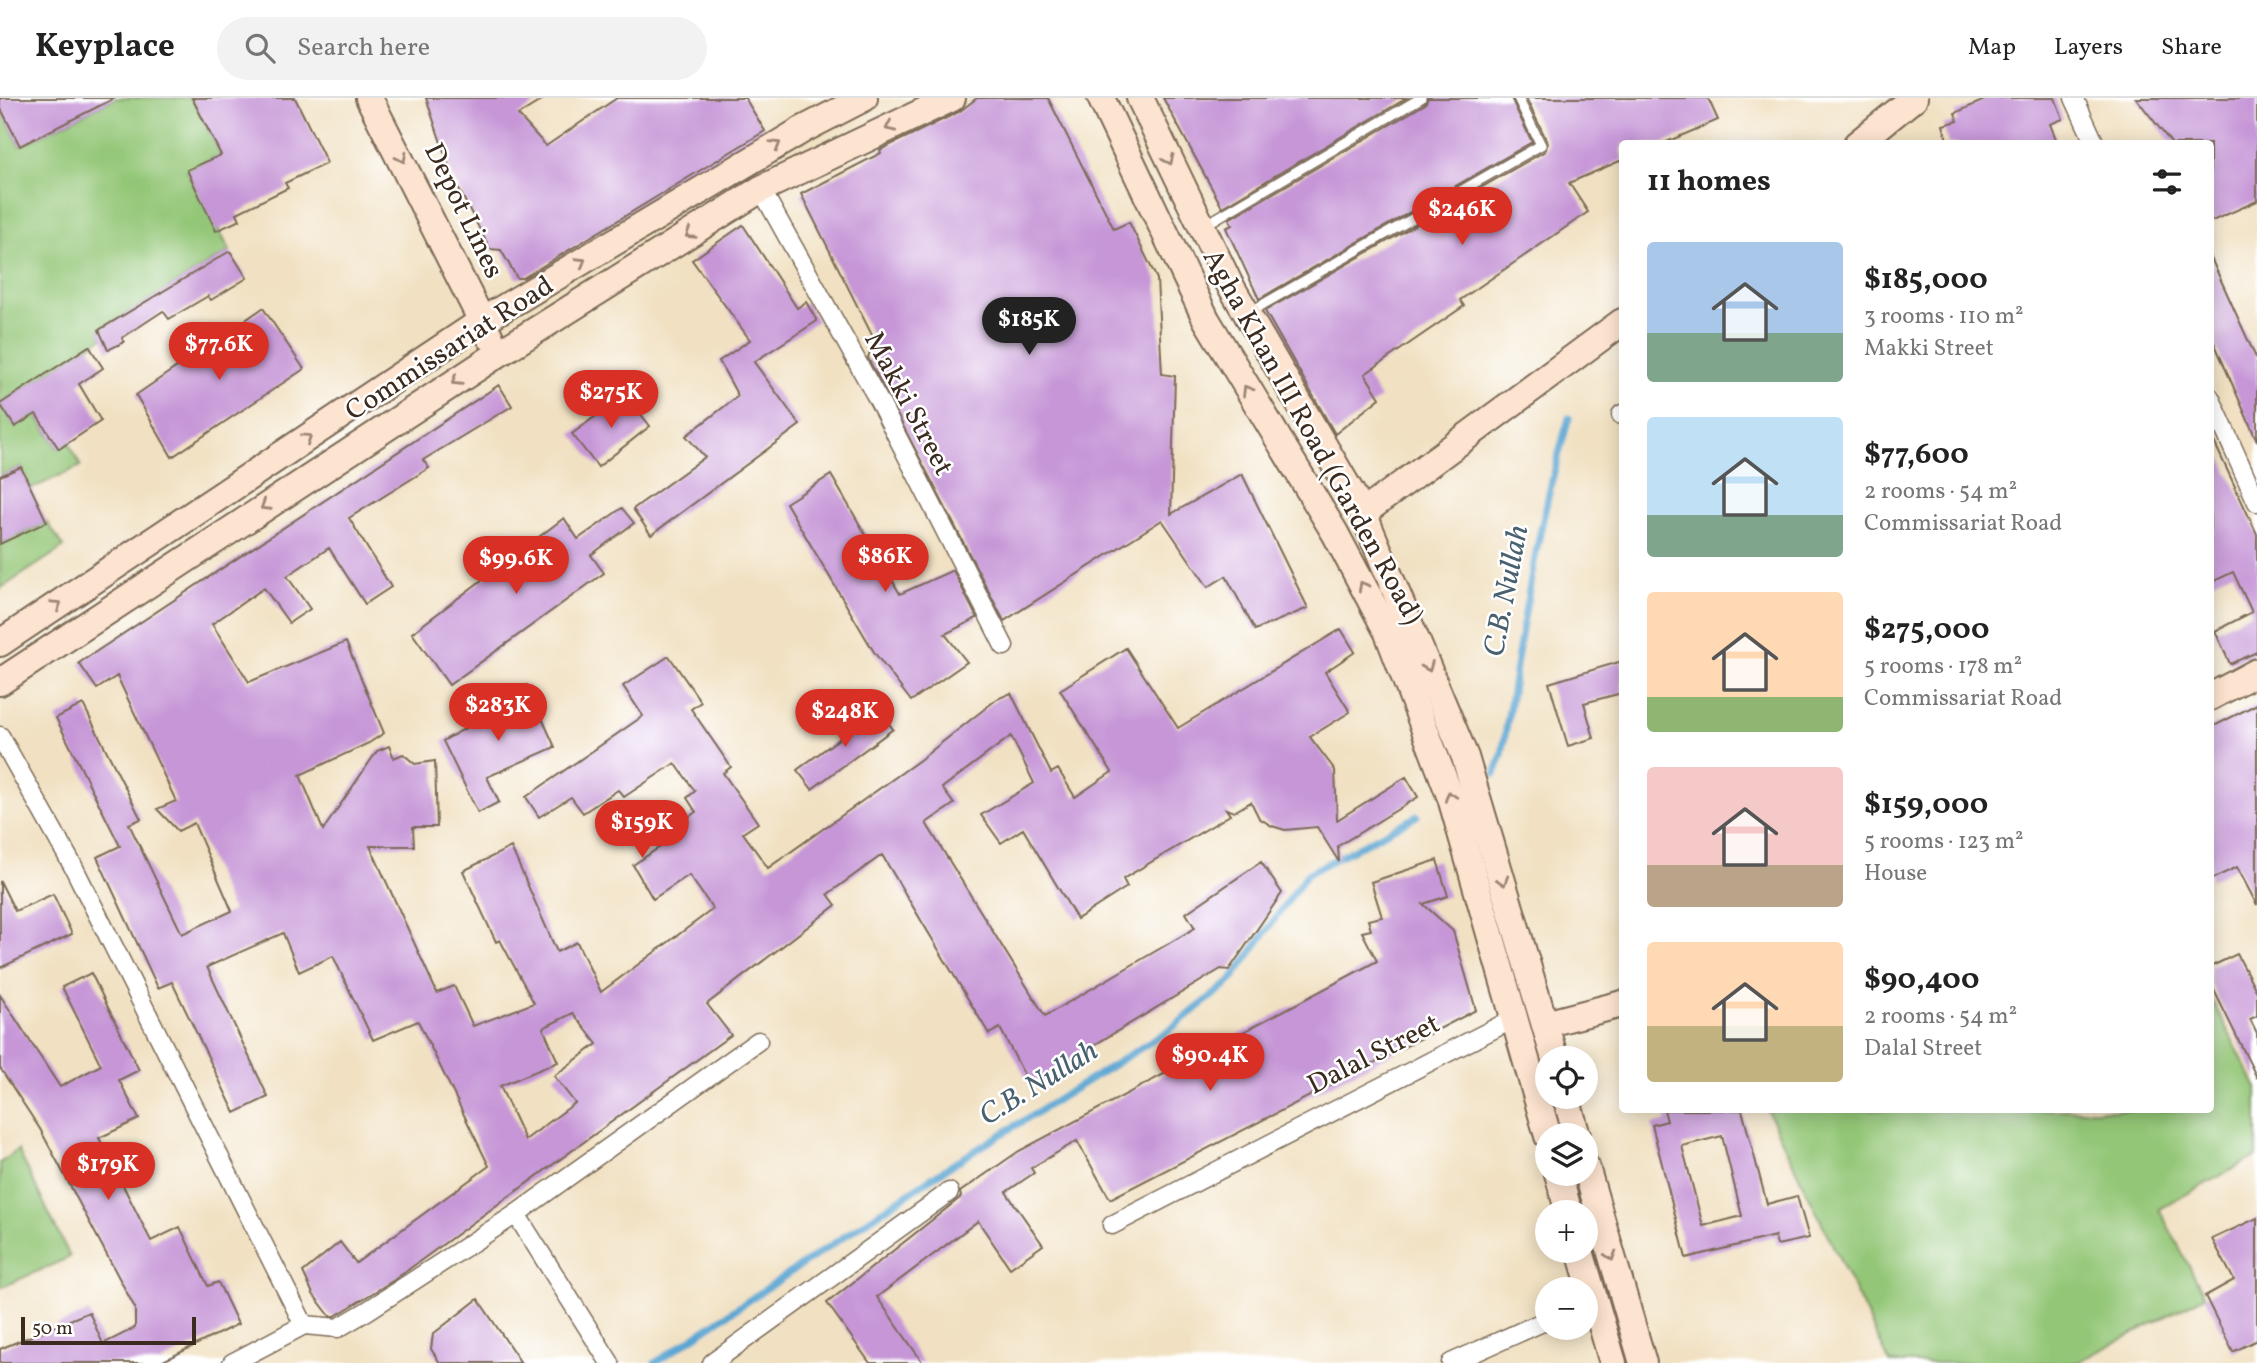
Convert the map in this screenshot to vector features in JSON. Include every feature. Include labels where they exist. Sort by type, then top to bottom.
[{"type":"street","name":"Depot Lines","points":[[369,98],[498,354]]},
{"type":"street","name":"Commissariat Road","points":[[0,643],[482,321],[802,130],[864,98]]},
{"type":"street","name":"Commissariat Road","points":[[0,682],[498,354],[761,189],[952,98]]},
{"type":"street","name":"Agha Khan III Road (Garden Road)","points":[[1101,98],[1206,319],[1335,533],[1388,633],[1451,798],[1544,1123]]},
{"type":"street","name":"Agha Khan III Road (Garden Road)","points":[[1140,98],[1246,314],[1363,513],[1465,757],[1551,1046]]},
{"type":"street","points":[[1862,140],[1914,98]]},
{"type":"street","points":[[2074,98],[2093,140]]},
{"type":"street","name":"Makki Street","points":[[761,189],[880,403],[1004,646]]},
{"type":"street","points":[[1363,513],[1619,324]]},
{"type":"street","points":[[2214,406],[2257,502]]},
{"type":"street","points":[[2214,695],[2257,672]]},
{"type":"street","points":[[0,736],[73,866],[304,1325]]},
{"type":"street","points":[[1545,1024],[1619,1005]]},
{"type":"street","name":"Dalal Street","points":[[1112,1225],[1516,1018]]},
{"type":"street","points":[[232,1363],[304,1325],[338,1328],[516,1214],[758,1041]]},
{"type":"street","points":[[1592,1186],[1643,1363]]},
{"type":"street","points":[[712,1363],[949,1192]]},
{"type":"street","points":[[516,1214],[610,1363]]},
{"type":"street","points":[[1598,1324],[1613,1363]]},
{"type":"street","points":[[1451,1363],[1535,1325]]},
{"type":"lane","points":[[1201,227],[1421,98]]},
{"type":"lane","points":[[1246,314],[1541,145],[1518,98]]},
{"type":"green space","points":[[115,98],[192,98],[221,155],[187,171],[230,251],[100,330],[102,338],[0,404],[0,107],[20,146]]},
{"type":"green space","points":[[0,404],[15,427],[36,414],[58,448],[68,442],[81,466],[31,489],[21,467],[0,476]]},
{"type":"green space","points":[[47,522],[64,547],[0,589],[0,544]]},
{"type":"green space","points":[[2214,1004],[2257,1088],[2257,1156],[2159,1209],[2205,1296],[2076,1363],[1890,1363],[1768,1113],[2214,1113]]},
{"type":"green space","points":[[18,1150],[70,1257],[0,1288],[0,1163]]},
{"type":"building","points":[[0,98],[115,98],[20,146],[0,107]]},
{"type":"building","points":[[192,98],[295,98],[327,163],[285,183],[288,188],[237,213],[240,220],[216,231],[187,170],[221,155]]},
{"type":"building","points":[[426,98],[545,98],[518,115],[546,146],[617,98],[745,98],[765,131],[523,278],[517,278],[501,250],[490,249],[453,178]]},
{"type":"building","points":[[977,98],[1048,98],[1114,229],[1129,222],[1157,279],[1162,374],[1175,376],[1171,514],[1242,474],[1308,608],[1255,630],[1226,576],[1208,587],[1162,520],[1004,621],[868,358],[874,339],[801,194],[881,153],[880,150],[959,112]]},
{"type":"building","points":[[1163,98],[1407,98],[1222,207]]},
{"type":"building","points":[[1428,98],[1511,98],[1532,142],[1259,299],[1226,228],[1232,225],[1229,219],[1425,104]]},
{"type":"building","points":[[1526,98],[1708,98],[1718,120],[1671,140],[1619,140],[1619,161],[1569,183],[1588,212],[1460,300],[1464,306],[1365,374],[1380,398],[1335,434],[1265,311],[1545,151],[1548,143]]},
{"type":"building","points":[[1989,98],[2055,98],[2063,119],[2050,124],[2056,140],[1947,140],[1943,125],[1958,121],[1955,113]]},
{"type":"building","points":[[2136,98],[2257,98],[2257,201],[2214,220],[2214,140],[2169,140]]},
{"type":"building","points":[[743,225],[797,308],[806,302],[817,321],[754,362],[800,425],[651,535],[633,509],[705,457],[686,436],[738,396],[719,361],[750,340],[692,260]]},
{"type":"building","points":[[230,251],[247,278],[211,300],[208,296],[169,319],[163,311],[122,338],[124,342],[108,350],[99,330]]},
{"type":"building","points":[[2214,265],[2257,360],[2257,441],[2214,342]]},
{"type":"building","points":[[263,308],[304,369],[172,457],[136,395]]},
{"type":"building","points":[[89,346],[103,368],[79,384],[101,421],[59,449],[36,414],[15,427],[0,404]]},
{"type":"building","points":[[499,385],[512,406],[423,460],[429,468],[349,518],[391,587],[365,604],[329,548],[287,576],[310,609],[289,623],[264,588],[212,624],[249,682],[346,642],[384,733],[369,743],[300,775],[323,830],[377,751],[389,746],[394,758],[403,754],[415,764],[435,761],[437,827],[413,827],[414,846],[370,846],[437,993],[454,986],[473,1026],[534,1003],[500,940],[496,942],[463,871],[511,847],[557,952],[577,942],[601,992],[713,909],[689,875],[653,899],[633,865],[666,843],[661,835],[696,812],[687,798],[695,791],[675,763],[624,797],[618,790],[583,813],[571,797],[539,817],[526,797],[643,716],[623,686],[669,656],[701,702],[691,709],[731,767],[723,773],[758,823],[743,833],[768,868],[921,759],[997,699],[1011,693],[1051,773],[1058,769],[1075,797],[1112,772],[1060,690],[1126,648],[1178,728],[1341,629],[1355,652],[1325,672],[1350,712],[1310,737],[1335,770],[1337,820],[1406,777],[1418,797],[1338,846],[1339,862],[1317,827],[1285,830],[1272,826],[1259,818],[1251,802],[1234,812],[1226,809],[1230,815],[1123,879],[1127,887],[1077,919],[1023,829],[1001,843],[981,815],[1034,783],[1011,736],[942,788],[954,804],[926,823],[1045,1016],[1195,928],[1186,913],[1261,862],[1282,893],[1229,970],[1221,969],[1029,1084],[1000,1028],[989,1034],[882,855],[828,894],[836,905],[707,1004],[731,1035],[394,1280],[335,1316],[330,1316],[313,1294],[303,1272],[340,1242],[356,1263],[489,1166],[418,1021],[373,1040],[333,956],[299,972],[283,933],[207,967],[268,1097],[235,1113],[172,982],[158,988],[97,857],[120,846],[56,718],[83,704],[141,819],[129,824],[182,934],[232,911],[194,823],[178,831],[157,809],[176,801],[117,676],[97,689],[79,663]],"holes":[[[573,1013],[597,1044],[554,1076],[575,1103],[525,1140],[500,1086],[558,1062],[543,1028]]]},
{"type":"building","points":[[625,394],[650,426],[598,467],[572,434]]},
{"type":"building","points":[[2214,442],[2257,534],[2257,652],[2230,664],[2215,631],[2252,612],[2233,572],[2214,581]]},
{"type":"building","points":[[21,467],[47,522],[0,544],[0,476]]},
{"type":"building","points":[[831,475],[900,594],[953,570],[977,618],[945,634],[967,662],[911,701],[874,652],[786,503]]},
{"type":"building","points":[[622,508],[634,523],[591,555],[604,573],[449,685],[412,633],[564,518],[578,539]]},
{"type":"building","points":[[1619,662],[1619,694],[1584,703],[1594,738],[1568,746],[1549,683]]},
{"type":"building","points":[[527,685],[555,747],[487,777],[499,802],[478,813],[443,741],[487,716],[482,705]]},
{"type":"building","points":[[2257,704],[2257,905],[2237,867],[2214,878],[2214,726]]},
{"type":"building","points":[[878,710],[893,729],[812,789],[797,770]]},
{"type":"building","points":[[1437,860],[1448,896],[1423,904],[1453,931],[1476,1010],[1110,1199],[1077,1141],[1031,1168],[1034,1173],[1006,1192],[1043,1245],[1010,1268],[978,1221],[877,1297],[923,1363],[870,1363],[827,1303],[961,1197],[960,1192],[1019,1151],[1377,961],[1362,932],[1371,930],[1368,920],[1382,917],[1371,882]]},
{"type":"building","points":[[0,881],[15,911],[53,894],[72,934],[0,968]]},
{"type":"building","points":[[2237,954],[2257,992],[2257,1016],[2250,1019],[2257,1033],[2257,1078],[2214,990],[2214,965]]},
{"type":"building","points":[[91,973],[139,1070],[119,1080],[139,1119],[99,1138],[151,1241],[180,1227],[208,1286],[218,1282],[238,1324],[159,1363],[0,1363],[0,1349],[89,1312],[103,1344],[135,1328],[135,1308],[40,1129],[0,1068],[0,995],[60,1087],[101,1065],[62,987]]},
{"type":"building","points":[[1665,1113],[1743,1113],[1767,1204],[1797,1196],[1809,1238],[1777,1245],[1775,1236],[1686,1258],[1652,1125],[1667,1121]],"holes":[[[1722,1136],[1742,1216],[1703,1226],[1682,1146]]]},
{"type":"building","points":[[2257,1218],[2257,1340],[2233,1352],[2205,1296],[2234,1280],[2212,1239]]},
{"type":"building","points":[[478,1299],[521,1363],[440,1363],[431,1349],[433,1334]]},
{"type":"waterway","name":"C.B. Nullah","points":[[1495,774],[1502,755],[1538,543],[1569,418]]},
{"type":"waterway","name":"C.B. Nullah","points":[[655,1363],[939,1173],[1168,1031],[1230,982],[1307,874],[1417,816]]}]
